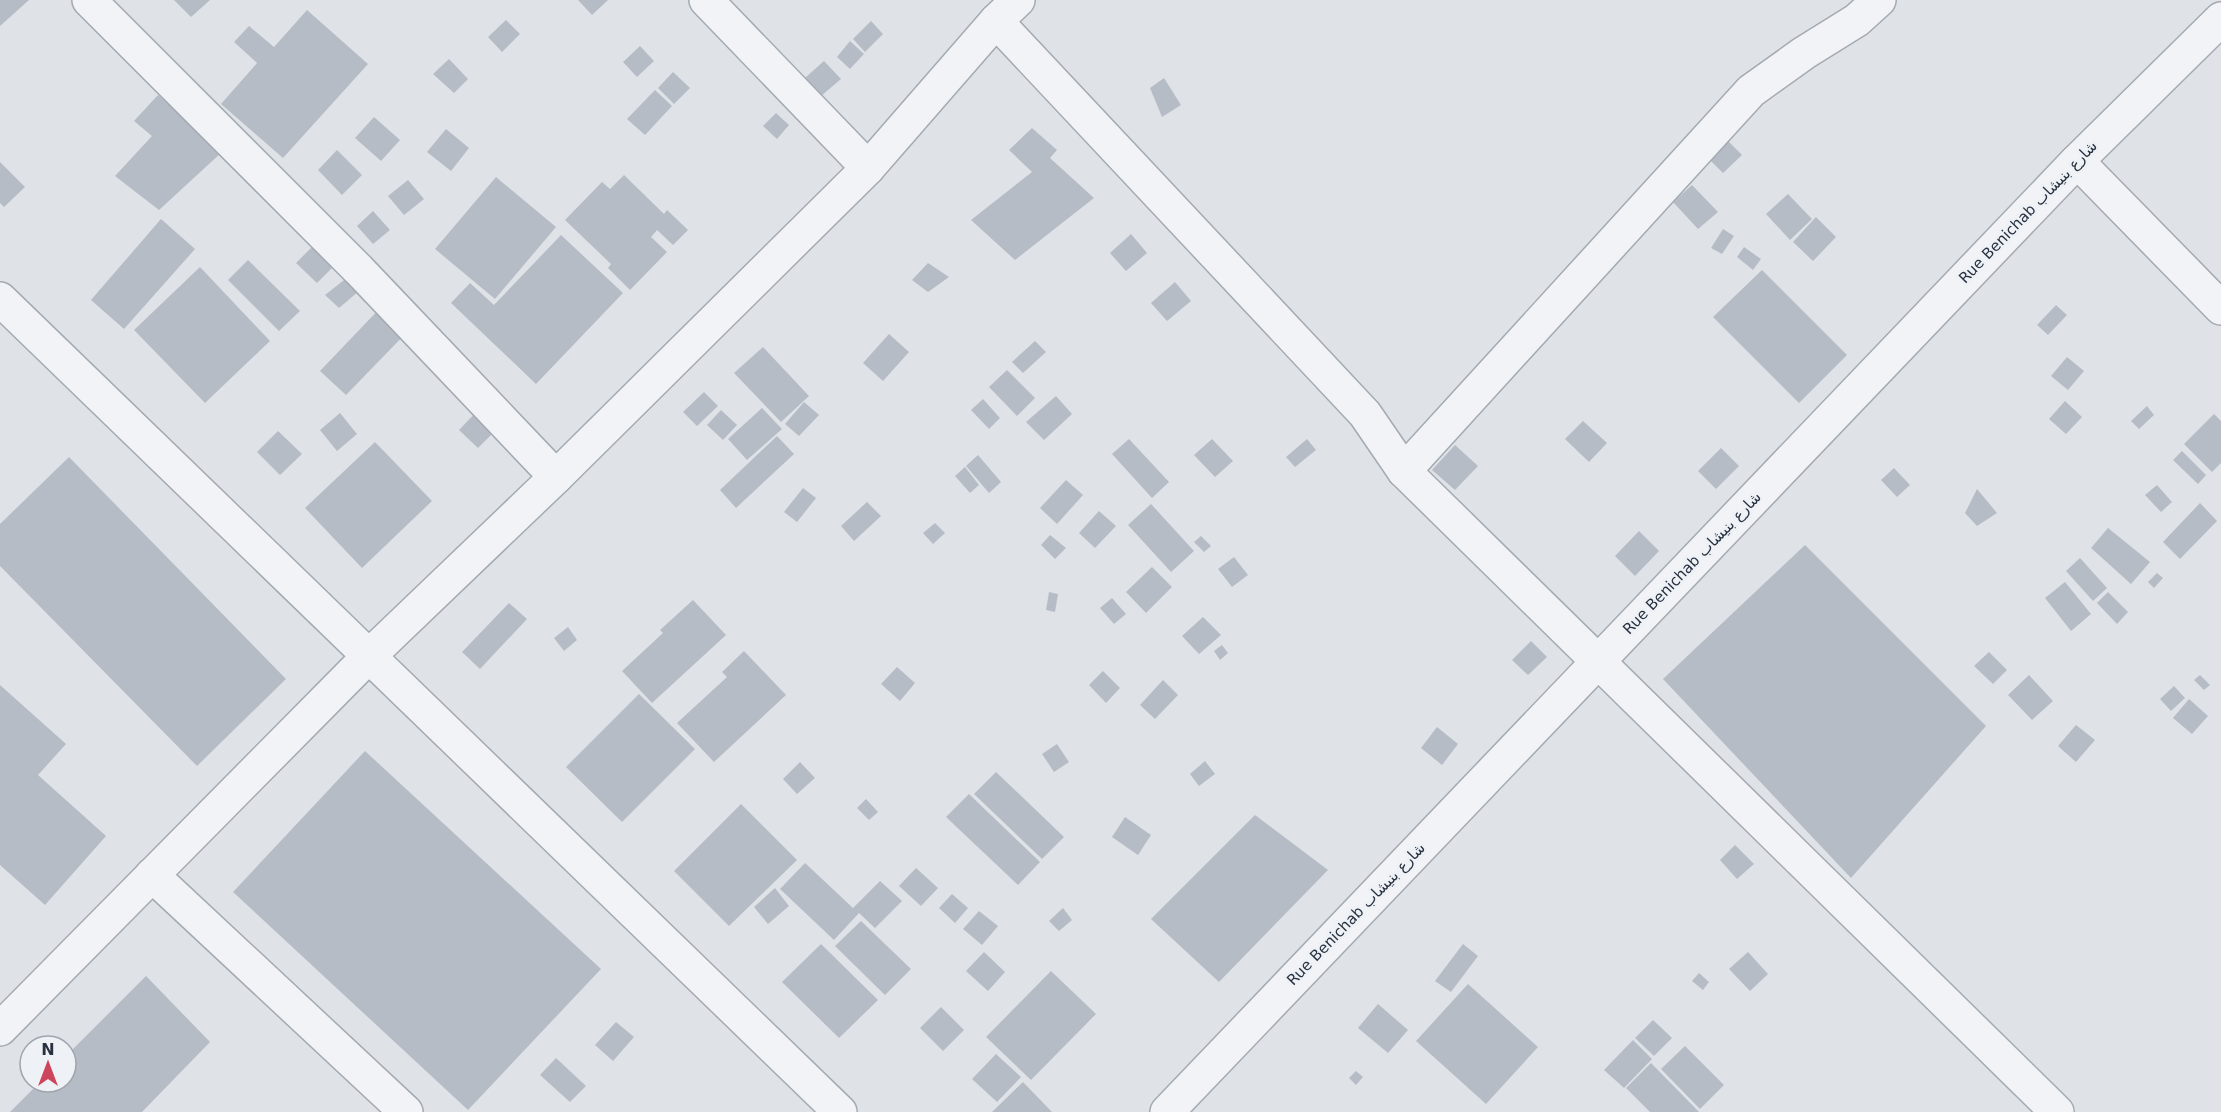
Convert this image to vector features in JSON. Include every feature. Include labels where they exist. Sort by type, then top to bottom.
[{"type":"street","points":[[88,0],[359,270],[556,477]]},
{"type":"street","points":[[706,0],[868,168]]},
{"type":"street","points":[[1404,471],[1751,91],[1804,53],[1857,20],[1879,0]]},
{"type":"street","points":[[0,1029],[369,656],[556,477],[868,168],[1007,11],[1365,414],[1404,471],[2057,1112]]},
{"type":"street","name":"Rue Benichab شارع بنيشاب","points":[[1167,1112],[2077,160],[2221,19]]},
{"type":"street","points":[[2077,160],[2221,308]]},
{"type":"street","points":[[0,299],[840,1112]]},
{"type":"street","points":[[152,876],[406,1112]]},
{"type":"building","points":[[0,0],[29,0],[0,26]]},
{"type":"building","points":[[174,0],[210,0],[191,17]]},
{"type":"building","points":[[578,0],[608,0],[592,15]]},
{"type":"building","points":[[307,10],[368,64],[283,158],[221,104],[257,63],[234,42],[249,26],[274,47]]},
{"type":"building","points":[[506,20],[520,34],[502,52],[488,37]]},
{"type":"building","points":[[871,21],[883,34],[865,52],[853,39]]},
{"type":"building","points":[[850,41],[864,54],[850,69],[837,57]]},
{"type":"building","points":[[640,46],[654,61],[637,77],[623,62]]},
{"type":"building","points":[[449,59],[468,79],[454,93],[433,74]]},
{"type":"building","points":[[824,61],[841,79],[821,96],[805,78]]},
{"type":"building","points":[[673,72],[690,88],[674,104],[658,88]]},
{"type":"building","points":[[1164,78],[1181,105],[1162,117],[1150,88]]},
{"type":"building","points":[[655,90],[672,106],[645,135],[627,119]]},
{"type":"building","points":[[158,95],[222,152],[159,210],[115,176],[152,136],[134,121]]},
{"type":"building","points":[[776,113],[789,125],[777,139],[763,126]]},
{"type":"building","points":[[374,117],[400,140],[381,161],[355,138]]},
{"type":"building","points":[[1032,128],[1057,150],[1050,158],[1094,198],[1015,260],[971,220],[1032,172],[1009,150]]},
{"type":"building","points":[[446,129],[469,148],[451,171],[427,152]]},
{"type":"building","points":[[1725,138],[1742,155],[1723,173],[1706,156]]},
{"type":"building","points":[[337,150],[362,175],[342,195],[318,170]]},
{"type":"building","points":[[0,162],[25,187],[4,207],[0,203]]},
{"type":"building","points":[[624,175],[664,214],[667,210],[688,230],[673,245],[657,230],[651,237],[667,252],[630,290],[608,268],[611,264],[565,220],[602,182],[610,189]]},
{"type":"building","points":[[496,177],[556,227],[495,299],[435,249]]},
{"type":"building","points":[[408,180],[424,199],[404,215],[388,196]]},
{"type":"building","points":[[1692,185],[1718,212],[1698,229],[1673,202]]},
{"type":"building","points":[[1788,194],[1812,219],[1790,240],[1766,214]]},
{"type":"building","points":[[373,211],[390,230],[373,244],[357,226]]},
{"type":"building","points":[[1816,217],[1836,237],[1813,261],[1793,242]]},
{"type":"building","points":[[161,219],[195,249],[124,329],[91,300]]},
{"type":"building","points":[[1723,229],[1734,236],[1722,254],[1711,248]]},
{"type":"building","points":[[1131,234],[1147,253],[1126,271],[1110,253]]},
{"type":"building","points":[[561,235],[623,293],[536,384],[451,303],[470,283],[494,305]]},
{"type":"building","points":[[322,237],[343,257],[317,283],[296,263]]},
{"type":"building","points":[[1744,247],[1761,259],[1753,270],[1737,257]]},
{"type":"building","points":[[248,260],[300,311],[279,331],[228,280]]},
{"type":"building","points":[[928,263],[949,277],[928,292],[912,280]]},
{"type":"building","points":[[200,267],[270,341],[205,403],[134,330]]},
{"type":"building","points":[[1762,270],[1847,355],[1799,403],[1713,317]]},
{"type":"building","points":[[353,273],[366,285],[339,308],[325,295]]},
{"type":"building","points":[[1175,282],[1191,301],[1167,321],[1151,303]]},
{"type":"building","points":[[384,304],[410,329],[346,395],[320,371]]},
{"type":"building","points":[[2056,305],[2067,315],[2048,335],[2037,325]]},
{"type":"building","points":[[889,334],[909,352],[883,381],[863,363]]},
{"type":"building","points":[[1035,341],[1046,352],[1023,373],[1012,362]]},
{"type":"building","points":[[763,347],[809,396],[781,422],[734,373]]},
{"type":"building","points":[[2067,357],[2084,371],[2068,390],[2051,376]]},
{"type":"building","points":[[1007,370],[1035,398],[1017,416],[989,387]]},
{"type":"building","points":[[704,392],[718,406],[697,426],[683,412]]},
{"type":"building","points":[[1056,396],[1072,414],[1044,440],[1026,422]]},
{"type":"building","points":[[983,399],[1000,418],[989,429],[971,410]]},
{"type":"building","points":[[2065,401],[2082,417],[2066,434],[2049,419]]},
{"type":"building","points":[[804,402],[819,415],[799,436],[785,424]]},
{"type":"building","points":[[2147,406],[2154,415],[2139,429],[2131,421]]},
{"type":"building","points":[[480,408],[499,427],[478,448],[459,430]]},
{"type":"building","points":[[762,408],[782,429],[747,460],[728,439]]},
{"type":"building","points":[[721,410],[737,425],[723,440],[707,425]]},
{"type":"building","points":[[340,413],[357,434],[337,451],[320,430]]},
{"type":"building","points":[[2214,414],[2221,421],[2221,463],[2212,472],[2184,444]]},
{"type":"building","points":[[1583,421],[1607,443],[1589,462],[1565,439]]},
{"type":"building","points":[[278,431],[302,454],[280,475],[257,452]]},
{"type":"building","points":[[777,436],[794,454],[736,508],[720,490]]},
{"type":"building","points":[[1129,439],[1169,482],[1152,498],[1112,454]]},
{"type":"building","points":[[1212,439],[1233,461],[1215,477],[1194,455]]},
{"type":"building","points":[[1307,439],[1316,450],[1295,467],[1286,457]]},
{"type":"building","points":[[375,442],[432,501],[362,568],[305,508]]},
{"type":"building","points":[[1455,445],[1478,466],[1455,490],[1432,470]]},
{"type":"building","points":[[1721,448],[1739,466],[1716,489],[1698,471]]},
{"type":"building","points":[[2182,451],[2206,475],[2198,484],[2173,460]]},
{"type":"building","points":[[978,455],[1001,482],[989,493],[966,466]]},
{"type":"building","points":[[69,457],[286,679],[197,766],[0,566],[0,524]]},
{"type":"building","points":[[965,467],[979,485],[970,493],[955,476]]},
{"type":"building","points":[[1894,468],[1910,485],[1897,497],[1881,480]]},
{"type":"building","points":[[1066,480],[1083,495],[1057,524],[1040,508]]},
{"type":"building","points":[[2157,485],[2172,502],[2161,512],[2145,495]]},
{"type":"building","points":[[803,488],[816,498],[797,522],[784,512]]},
{"type":"building","points":[[1977,489],[1997,513],[1977,526],[1965,513]]},
{"type":"building","points":[[867,502],[881,516],[854,541],[841,526]]},
{"type":"building","points":[[2200,503],[2217,521],[2180,559],[2163,542]]},
{"type":"building","points":[[1151,504],[1194,551],[1171,572],[1128,525]]},
{"type":"building","points":[[1099,511],[1116,526],[1095,548],[1079,533]]},
{"type":"building","points":[[935,523],[945,533],[933,544],[923,533]]},
{"type":"building","points":[[2108,528],[2150,562],[2131,584],[2091,548]]},
{"type":"building","points":[[1639,531],[1659,551],[1635,576],[1615,556]]},
{"type":"building","points":[[1050,535],[1066,548],[1055,559],[1041,545]]},
{"type":"building","points":[[1201,536],[1211,546],[1204,552],[1194,542]]},
{"type":"building","points":[[1805,545],[1986,726],[1851,878],[1663,679]]},
{"type":"building","points":[[1234,557],[1248,575],[1232,587],[1218,569]]},
{"type":"building","points":[[2080,558],[2107,588],[2093,601],[2066,571]]},
{"type":"building","points":[[1152,567],[1172,587],[1146,613],[1126,592]]},
{"type":"building","points":[[2157,573],[2163,578],[2154,588],[2148,582]]},
{"type":"building","points":[[2065,582],[2091,614],[2071,631],[2045,598]]},
{"type":"building","points":[[1049,592],[1058,594],[1055,612],[1046,610]]},
{"type":"building","points":[[2108,592],[2128,612],[2117,624],[2097,603]]},
{"type":"building","points":[[1112,598],[1126,614],[1114,624],[1100,608]]},
{"type":"building","points":[[693,600],[726,635],[652,703],[622,671],[663,633],[660,630]]},
{"type":"building","points":[[509,603],[527,619],[480,669],[462,652]]},
{"type":"building","points":[[1203,617],[1221,635],[1199,654],[1182,636]]},
{"type":"building","points":[[568,627],[577,640],[564,651],[554,638]]},
{"type":"building","points":[[1531,641],[1547,657],[1528,675],[1512,660]]},
{"type":"building","points":[[1222,645],[1228,653],[1220,660],[1214,651]]},
{"type":"building","points":[[744,651],[786,695],[714,762],[677,723],[727,677],[722,672]]},
{"type":"building","points":[[1989,652],[2007,670],[1993,684],[1974,666]]},
{"type":"building","points":[[897,667],[915,683],[900,701],[881,684]]},
{"type":"building","points":[[1103,671],[1120,688],[1106,703],[1089,685]]},
{"type":"building","points":[[2029,675],[2053,701],[2032,720],[2008,695]]},
{"type":"building","points":[[2200,675],[2210,685],[2204,690],[2194,680]]},
{"type":"building","points":[[1163,680],[1178,695],[1155,719],[1140,705]]},
{"type":"building","points":[[0,685],[66,744],[38,775],[106,836],[45,905],[0,865]]},
{"type":"building","points":[[2174,686],[2185,698],[2171,711],[2160,699]]},
{"type":"building","points":[[639,694],[695,749],[622,822],[566,767]]},
{"type":"building","points":[[2189,699],[2208,716],[2192,734],[2173,718]]},
{"type":"building","points":[[2076,725],[2095,740],[2076,762],[2058,746]]},
{"type":"building","points":[[1437,727],[1458,744],[1442,765],[1421,748]]},
{"type":"building","points":[[1057,744],[1069,762],[1054,772],[1042,754]]},
{"type":"building","points":[[365,751],[601,969],[468,1110],[233,892]]},
{"type":"building","points":[[1205,761],[1215,774],[1199,786],[1190,774]]},
{"type":"building","points":[[800,762],[815,778],[797,794],[783,779]]},
{"type":"building","points":[[996,772],[1064,837],[1042,859],[974,794]]},
{"type":"building","points":[[969,794],[1040,862],[1018,885],[946,817]]},
{"type":"building","points":[[866,799],[878,812],[869,820],[857,808]]},
{"type":"building","points":[[741,804],[797,860],[729,926],[674,871]]},
{"type":"building","points":[[1255,815],[1328,870],[1219,982],[1151,919]]},
{"type":"building","points":[[1125,817],[1151,835],[1138,855],[1112,837]]},
{"type":"building","points":[[1735,845],[1754,864],[1737,879],[1720,860]]},
{"type":"building","points":[[805,863],[853,908],[880,881],[902,901],[875,928],[859,913],[834,940],[780,889]]},
{"type":"building","points":[[916,868],[938,888],[921,906],[899,886]]},
{"type":"building","points":[[775,888],[789,906],[768,924],[754,907]]},
{"type":"building","points":[[952,894],[968,908],[955,923],[939,908]]},
{"type":"building","points":[[1063,908],[1072,920],[1059,931],[1049,921]]},
{"type":"building","points":[[979,911],[998,926],[982,945],[963,929]]},
{"type":"building","points":[[861,921],[911,969],[885,995],[835,946]]},
{"type":"building","points":[[821,944],[878,1000],[839,1038],[782,982]]},
{"type":"building","points":[[1463,944],[1478,956],[1451,992],[1435,981]]},
{"type":"building","points":[[984,952],[1005,972],[988,991],[966,971]]},
{"type":"building","points":[[1748,952],[1768,974],[1750,991],[1729,969]]},
{"type":"building","points":[[1051,971],[1096,1014],[1031,1080],[986,1037]]},
{"type":"building","points":[[1699,973],[1709,982],[1703,990],[1692,981]]},
{"type":"building","points":[[146,976],[210,1042],[142,1112],[10,1112],[28,1094],[78,1094],[78,1044]]},
{"type":"building","points":[[1468,984],[1538,1047],[1486,1104],[1416,1041]]},
{"type":"building","points":[[1378,1004],[1408,1030],[1388,1053],[1358,1028]]},
{"type":"building","points":[[941,1007],[964,1030],[943,1051],[920,1028]]},
{"type":"building","points":[[1653,1020],[1672,1038],[1654,1056],[1635,1038]]},
{"type":"building","points":[[616,1022],[634,1037],[613,1061],[595,1045]]},
{"type":"building","points":[[1633,1040],[1652,1059],[1624,1088],[1604,1070]]},
{"type":"building","points":[[1685,1046],[1724,1085],[1700,1109],[1661,1069]]},
{"type":"building","points":[[996,1054],[1021,1077],[997,1102],[972,1079]]},
{"type":"building","points":[[556,1058],[586,1086],[570,1102],[540,1075]]},
{"type":"building","points":[[1651,1063],[1699,1112],[1650,1112],[1626,1088]]},
{"type":"building","points":[[1356,1071],[1363,1077],[1356,1085],[1349,1078]]},
{"type":"building","points":[[1023,1082],[1052,1112],[992,1112]]}]
